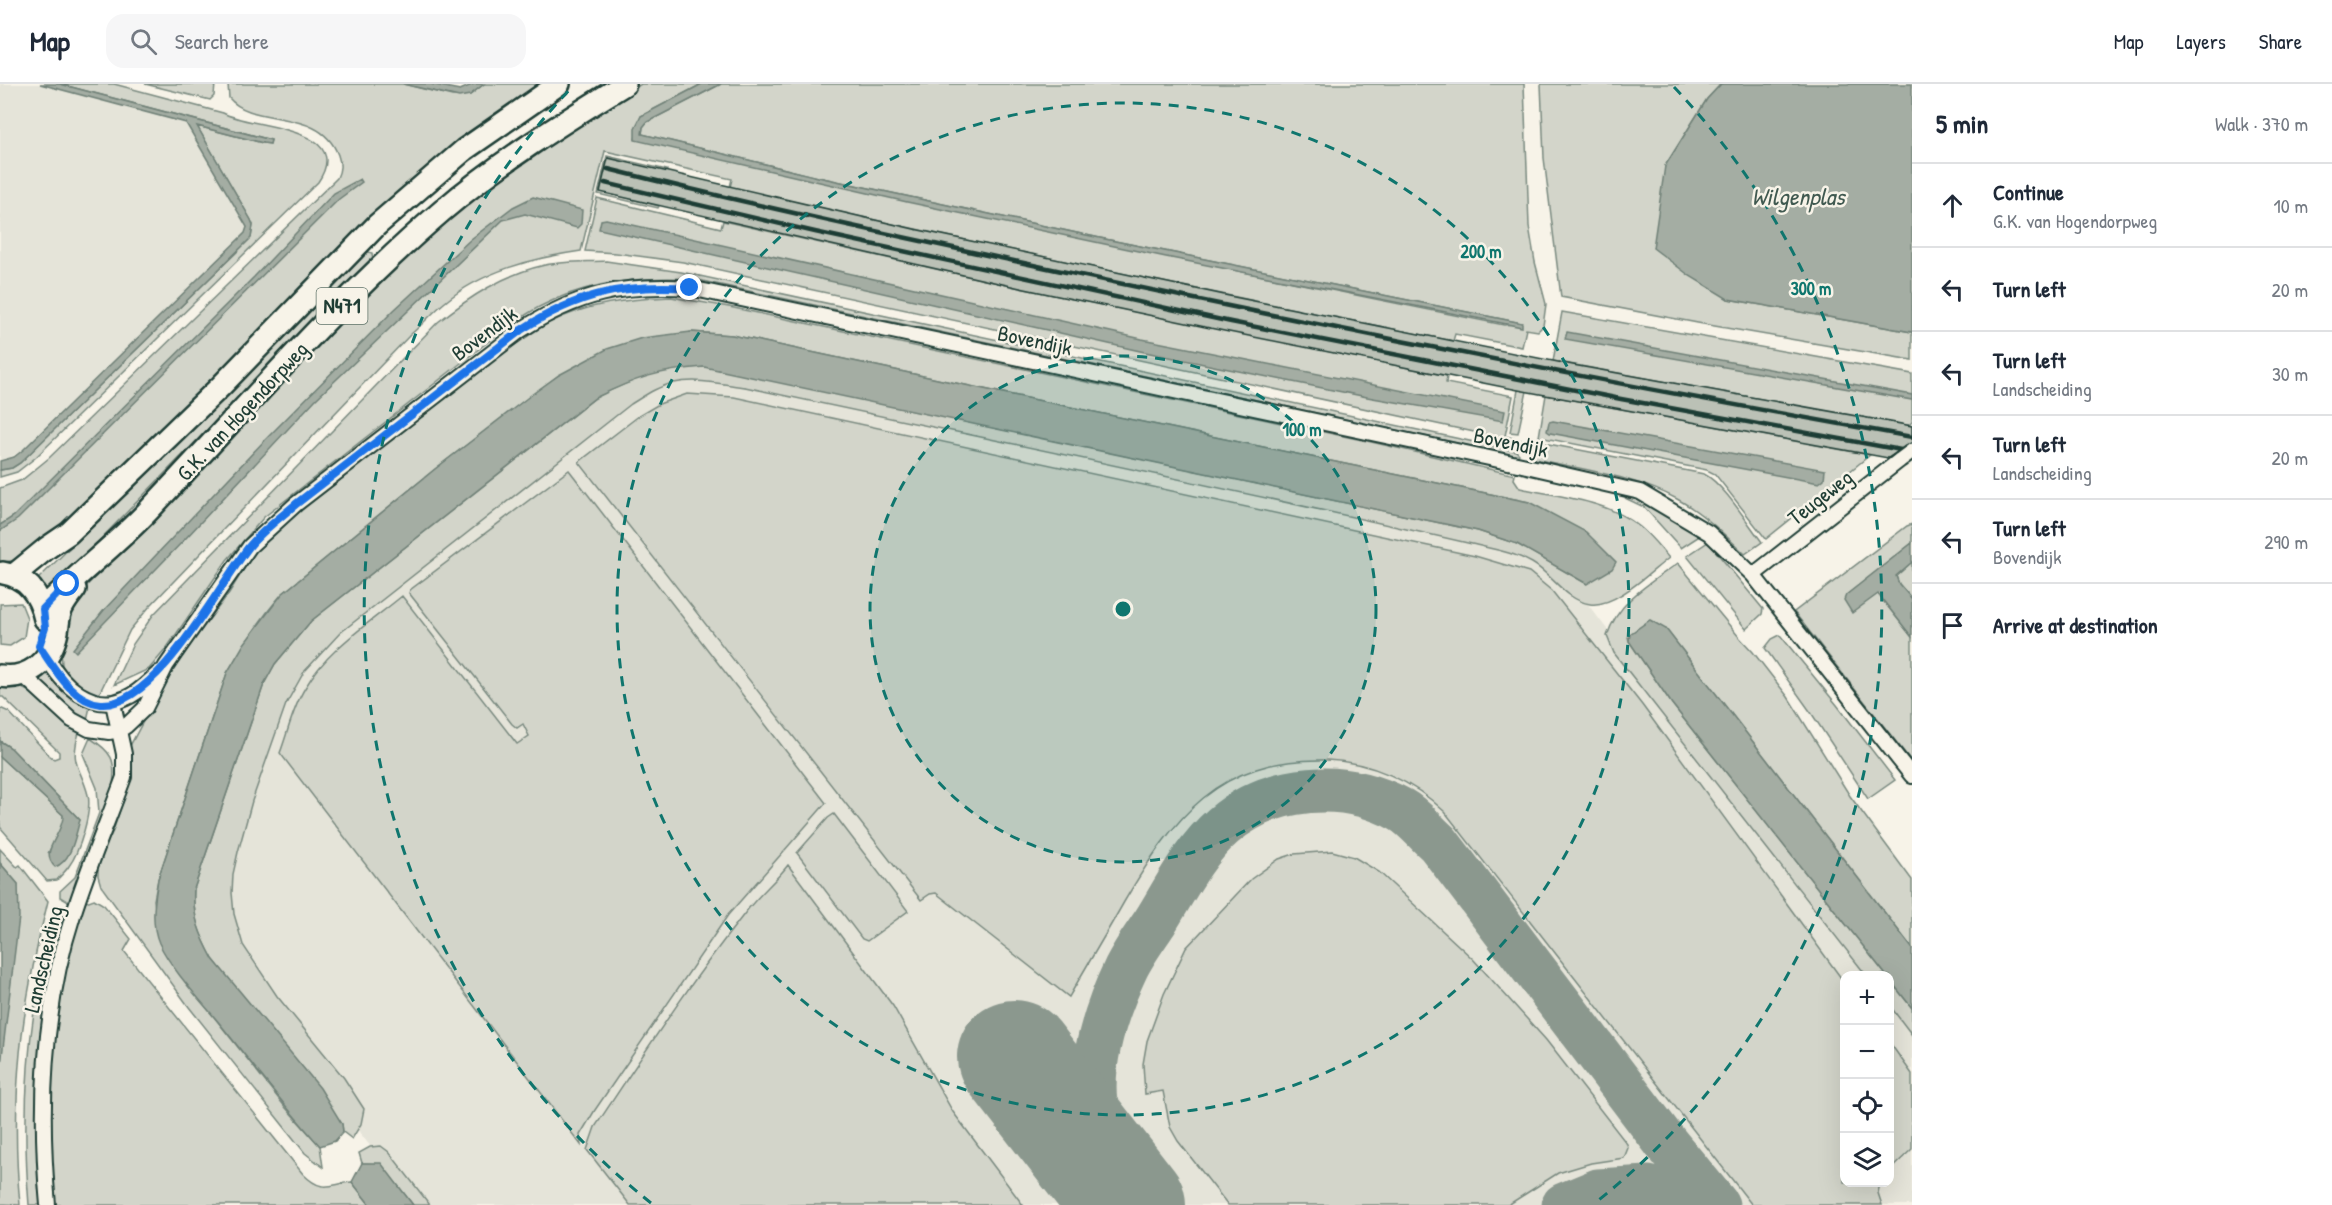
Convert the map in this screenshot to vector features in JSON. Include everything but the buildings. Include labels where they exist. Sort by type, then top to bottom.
[{"type":"main road","name":"G.K. van Hogendorpweg","points":[[9,579],[54,555],[69,533],[221,386],[377,225],[464,150],[559,84]]},
{"type":"main road","name":"G.K. van Hogendorpweg","points":[[51,611],[64,603],[90,566],[148,512],[358,289],[442,211],[523,150],[625,84]]},
{"type":"main road","name":"N471","points":[[9,579],[36,594],[51,611],[56,636],[43,652]]},
{"type":"main road","points":[[0,664],[20,661],[43,652]]},
{"type":"main road","points":[[0,676],[11,678],[23,675],[38,666],[43,652]]},
{"type":"street","name":"Bovendijk","points":[[120,730],[145,708],[166,666],[250,546],[296,504],[521,330],[550,311],[588,296],[626,288],[664,286],[690,288],[1640,492],[1709,533],[1753,575],[1912,776]]},
{"type":"street","name":"Teugeweg","points":[[1753,575],[1912,451]]},
{"type":"street","points":[[43,652],[65,684],[84,697],[100,704],[112,703]]},
{"type":"street","name":"Bovendijk","points":[[112,703],[126,699],[138,691],[166,666]]},
{"type":"street","points":[[23,675],[72,720],[89,729],[110,732],[120,730]]},
{"type":"street","name":"Landscheiding","points":[[48,1205],[43,1118],[51,1011],[73,915],[124,777],[124,754],[112,703]]},
{"type":"shaded area","points":[[0,84],[40,84],[186,123],[247,227],[246,233],[23,450],[3,461],[0,461]]},
{"type":"shaded area","points":[[60,84],[114,84],[294,132],[311,140],[323,150],[326,164],[318,182],[35,458],[17,472],[0,477],[0,470],[12,468],[20,463],[251,238],[253,225],[251,220],[197,126],[263,143],[270,144],[271,140]]},
{"type":"shaded area","points":[[145,84],[215,84],[214,96],[210,100]]},
{"type":"shaded area","points":[[228,84],[403,84],[452,96],[470,95],[484,84],[538,84],[434,161],[393,196],[300,287],[265,327],[42,545],[21,559],[0,563],[0,488],[22,480],[49,458],[337,178],[340,161],[329,140],[317,130],[302,123],[254,113],[240,107],[229,98]]},
{"type":"shaded area","points":[[641,84],[702,84],[641,116],[635,139],[1069,235],[1504,325],[1522,323],[1100,238],[818,177],[642,134],[647,122],[721,84],[1524,84],[1529,226],[1535,262],[1546,304],[1543,326],[1538,331],[1526,329],[1522,347],[1455,334],[1453,341],[1091,267],[820,208],[730,187],[732,179],[605,151],[581,251],[527,262],[491,274],[444,303],[410,335],[150,606],[130,630],[99,694],[71,682],[62,665],[61,649],[75,598],[292,369],[362,297],[442,224],[495,180]]},
{"type":"shaded area","points":[[1541,84],[1721,84],[1707,99],[1665,166],[1728,299],[1912,332],[1912,360],[1561,297],[1544,158]]},
{"type":"shaded area","points":[[607,156],[667,170],[666,173],[608,158],[600,191],[659,206],[658,208],[598,194]]},
{"type":"shaded area","points":[[597,198],[721,228],[723,221],[1020,288],[1447,376],[1446,383],[1513,396],[1505,436],[1520,440],[1516,441],[683,262],[585,251]]},
{"type":"shaded area","points":[[365,251],[372,253],[373,260],[46,595],[36,581],[302,320]]},
{"type":"shaded area","points":[[606,261],[681,272],[1516,451],[1519,454],[1517,456],[693,279],[654,278],[597,285],[538,307],[507,327],[264,517],[227,560],[166,649],[149,669],[114,685],[133,644],[153,615],[438,322],[475,295],[515,274],[545,265]]},
{"type":"shaded area","points":[[671,297],[729,307],[1367,441],[1515,475],[1514,479],[1520,488],[1598,505],[1627,518],[1652,538],[1669,558],[1621,595],[1600,604],[1590,604],[1573,598],[1532,563],[1502,551],[1199,483],[745,387],[692,381],[668,384],[631,404],[340,633],[304,672],[286,704],[252,801],[238,852],[233,874],[234,914],[243,945],[277,996],[344,1078],[364,1109],[361,1124],[352,1139],[343,1132],[342,1124],[213,959],[196,917],[194,889],[264,684],[275,664],[311,621],[595,398],[621,386],[662,371],[690,367],[728,371],[1478,531],[1517,544],[1587,584],[1529,502],[732,335],[691,332],[559,375],[435,469],[274,603],[227,673],[158,879],[154,900],[159,942],[184,979],[286,1108],[320,1146],[323,1167],[305,1153],[189,1007],[101,886],[98,861],[113,831],[132,775],[130,746],[153,703],[187,649],[229,593],[255,551],[271,534],[510,348],[544,326],[564,316],[593,307],[639,299]]},
{"type":"shaded area","points":[[1562,312],[1912,374],[1912,422],[1908,426],[1553,361]]},
{"type":"shaded area","points":[[695,376],[1477,536],[1566,576],[1871,971],[1840,971],[1840,1187],[1894,1187],[1894,1001],[1912,1025],[1912,1205],[416,1205],[207,936],[267,694],[610,402]]},
{"type":"shaded area","points":[[1518,390],[1527,391],[1518,433],[1510,432]]},
{"type":"shaded area","points":[[687,394],[734,397],[1475,556],[1529,572],[1552,591],[1642,705],[1840,977],[1840,1187],[1879,1187],[1878,1193],[1882,1205],[1752,1205],[1445,812],[1405,782],[1360,765],[1327,760],[1289,762],[1256,769],[1228,781],[1203,798],[1181,819],[1161,844],[1124,902],[1069,997],[936,893],[921,900],[579,462],[640,415],[659,404]]},
{"type":"shaded area","points":[[1546,395],[1870,455],[1766,539],[1715,474],[1707,470],[1539,437]]},
{"type":"shaded area","points":[[1533,441],[1704,474],[1727,495],[1762,542],[1745,554],[1704,517],[1677,499],[1626,479],[1531,457],[1529,451]]},
{"type":"shaded area","points":[[569,470],[826,803],[728,915],[595,1110],[580,1135],[581,1145],[280,753],[297,703],[314,674],[349,638],[402,596],[517,744],[529,736],[523,724],[517,728],[512,724],[409,593]]},
{"type":"shaded area","points":[[1625,498],[1638,498],[1701,535],[1681,548],[1644,507]]},
{"type":"shaded area","points":[[1912,524],[1912,543],[1847,595],[1878,594],[1912,637],[1912,762],[1794,612]]},
{"type":"shaded area","points":[[1708,542],[1763,609],[1762,614],[1746,629],[1687,556]]},
{"type":"shaded area","points":[[1912,562],[1912,599],[1899,584],[1896,576]]},
{"type":"shaded area","points":[[1678,563],[1788,697],[1850,796],[1912,880],[1912,948],[1666,629],[1628,637],[1672,704],[1883,971],[1863,971],[1614,653],[1607,636],[1612,624],[1627,603]]},
{"type":"shaded area","points":[[21,603],[27,618],[24,637],[10,646],[0,645],[0,604]]},
{"type":"shaded area","points":[[1780,635],[1895,780],[1868,799],[1765,648],[1772,639]]},
{"type":"shaded area","points":[[45,671],[67,692],[90,707],[87,720],[63,706],[34,679]]},
{"type":"shaded area","points":[[0,684],[16,685],[30,692],[79,733],[75,752],[77,766],[88,795],[88,811],[77,852],[68,868],[57,880],[47,881],[0,827],[0,757],[63,815],[64,824],[48,853],[80,820],[11,748],[0,741],[0,708],[9,712],[49,755],[54,759],[59,757],[59,752],[3,697],[0,697]]},
{"type":"shaded area","points":[[90,738],[111,757],[114,769],[113,785],[70,903],[60,897],[60,891],[75,877],[99,813],[97,788],[83,754]]},
{"type":"shaded area","points":[[834,814],[908,911],[867,941],[862,939],[797,853]]},
{"type":"shaded area","points":[[0,849],[17,867],[20,865],[48,901],[31,978],[20,1052],[16,1126],[20,1205],[0,1204],[0,1073],[18,884],[0,863]]},
{"type":"shaded area","points":[[1332,851],[1354,857],[1379,872],[1473,959],[1546,1040],[1627,1144],[1628,1148],[1624,1158],[1591,1163],[1558,1173],[1508,1205],[1228,1205],[1178,1141],[1170,1127],[1163,1091],[1145,1094],[1143,1064],[1147,1041],[1164,994],[1186,948],[1251,879],[1279,859],[1294,854]]},
{"type":"shaded area","points":[[788,865],[893,1006],[953,1112],[1023,1205],[630,1205],[587,1150],[595,1127],[686,992],[750,906]]},
{"type":"shaded area","points":[[94,899],[104,905],[131,939],[124,951],[303,1174],[321,1186],[352,1182],[370,1205],[53,1205],[49,1169],[52,1042],[69,946],[83,903]]},
{"type":"shaded area","points":[[57,907],[66,920],[38,1065],[37,1145],[42,1205],[29,1205],[26,1149],[28,1065],[34,1010]]},
{"type":"shaded area","points":[[1894,985],[1912,1008],[1912,1035],[1894,1011]]},
{"type":"shaded area","points":[[1894,1049],[1912,1074],[1912,1149],[1894,1166]]},
{"type":"shaded area","points":[[381,1146],[389,1152],[430,1205],[413,1205],[381,1164],[362,1163],[359,1153],[370,1147]]},
{"type":"water","points":[[40,84],[60,84],[271,140],[270,144],[263,143],[197,126],[251,220],[253,225],[251,238],[20,463],[12,468],[0,470],[0,461],[14,457],[23,450],[245,233],[247,227],[186,123]]},
{"type":"water","points":[[403,84],[430,84],[460,90],[474,84],[484,84],[470,95],[459,97]]},
{"type":"water","points":[[702,84],[721,84],[647,122],[642,134],[818,177],[1100,238],[1522,323],[1522,327],[1166,257],[907,202],[635,140],[635,128],[641,116]]},
{"type":"water","name":"Wilgenplas","points":[[1721,84],[1912,84],[1912,332],[1728,299],[1690,276],[1653,248],[1665,166],[1707,99]]},
{"type":"water","points":[[360,179],[362,182],[339,199],[18,519],[0,531],[0,525],[14,516],[254,277],[334,193]]},
{"type":"water","points":[[533,197],[582,210],[581,224],[577,228],[525,214],[503,220],[315,400],[76,652],[73,649],[104,610],[265,440],[394,310],[471,239],[513,207]]},
{"type":"water","points":[[606,219],[1142,339],[1505,411],[1503,421],[1367,397],[1140,351],[599,229],[601,220]]},
{"type":"water","points":[[691,332],[732,335],[1529,502],[1586,532],[1616,562],[1612,569],[1587,584],[1517,544],[1478,531],[704,367],[661,373],[635,380],[609,391],[595,398],[311,621],[275,664],[264,684],[194,889],[194,908],[201,933],[213,959],[320,1088],[342,1124],[343,1132],[335,1141],[320,1146],[179,974],[164,953],[156,935],[154,911],[158,879],[227,673],[244,644],[282,594],[435,469],[531,395],[559,375],[607,349],[642,338]]},
{"type":"water","points":[[1567,332],[1912,395],[1912,400],[1565,339]]},
{"type":"water","points":[[1549,422],[1825,470],[1824,479],[1819,483],[1550,433],[1547,431]]},
{"type":"water","points":[[1912,543],[1912,562],[1896,576],[1899,584],[1912,599],[1912,637],[1878,594],[1852,613],[1844,600],[1846,595]]},
{"type":"water","points":[[1650,620],[1666,629],[1912,948],[1912,1008],[1894,985],[1894,971],[1883,971],[1672,704],[1629,641],[1630,634]]},
{"type":"water","points":[[0,741],[11,748],[80,820],[69,854],[61,864],[55,867],[49,855],[63,815],[0,757]]},
{"type":"water","points":[[0,863],[18,884],[19,917],[0,1073]]},
{"type":"water","points":[[362,1163],[381,1163],[413,1205],[370,1205],[352,1182]]},
{"type":"taxiway","points":[[1133,1205],[1104,1143],[1097,1117],[1094,1087],[1102,1034],[1112,1000],[1126,968],[1194,859],[1223,826],[1242,812],[1263,801],[1286,794],[1333,790],[1379,800],[1401,810],[1438,843],[1665,1142],[1717,1205]]},
{"type":"taxiway","points":[[1564,1205],[1598,1191],[1648,1188],[1700,1205]]},
{"type":"runway","points":[[1014,1057],[1129,1205]]},
{"type":"railway","points":[[608,169],[856,227],[1205,301],[1508,362],[1912,437]]},
{"type":"railway","points":[[605,183],[815,232],[1231,322],[1621,399],[1912,452]]},
{"type":"route","points":[[67,584],[43,609],[45,628],[39,646],[65,684],[84,697],[100,704],[126,699],[166,666],[235,566],[268,527],[521,330],[550,311],[588,296],[626,288],[664,286],[690,288]]}]
